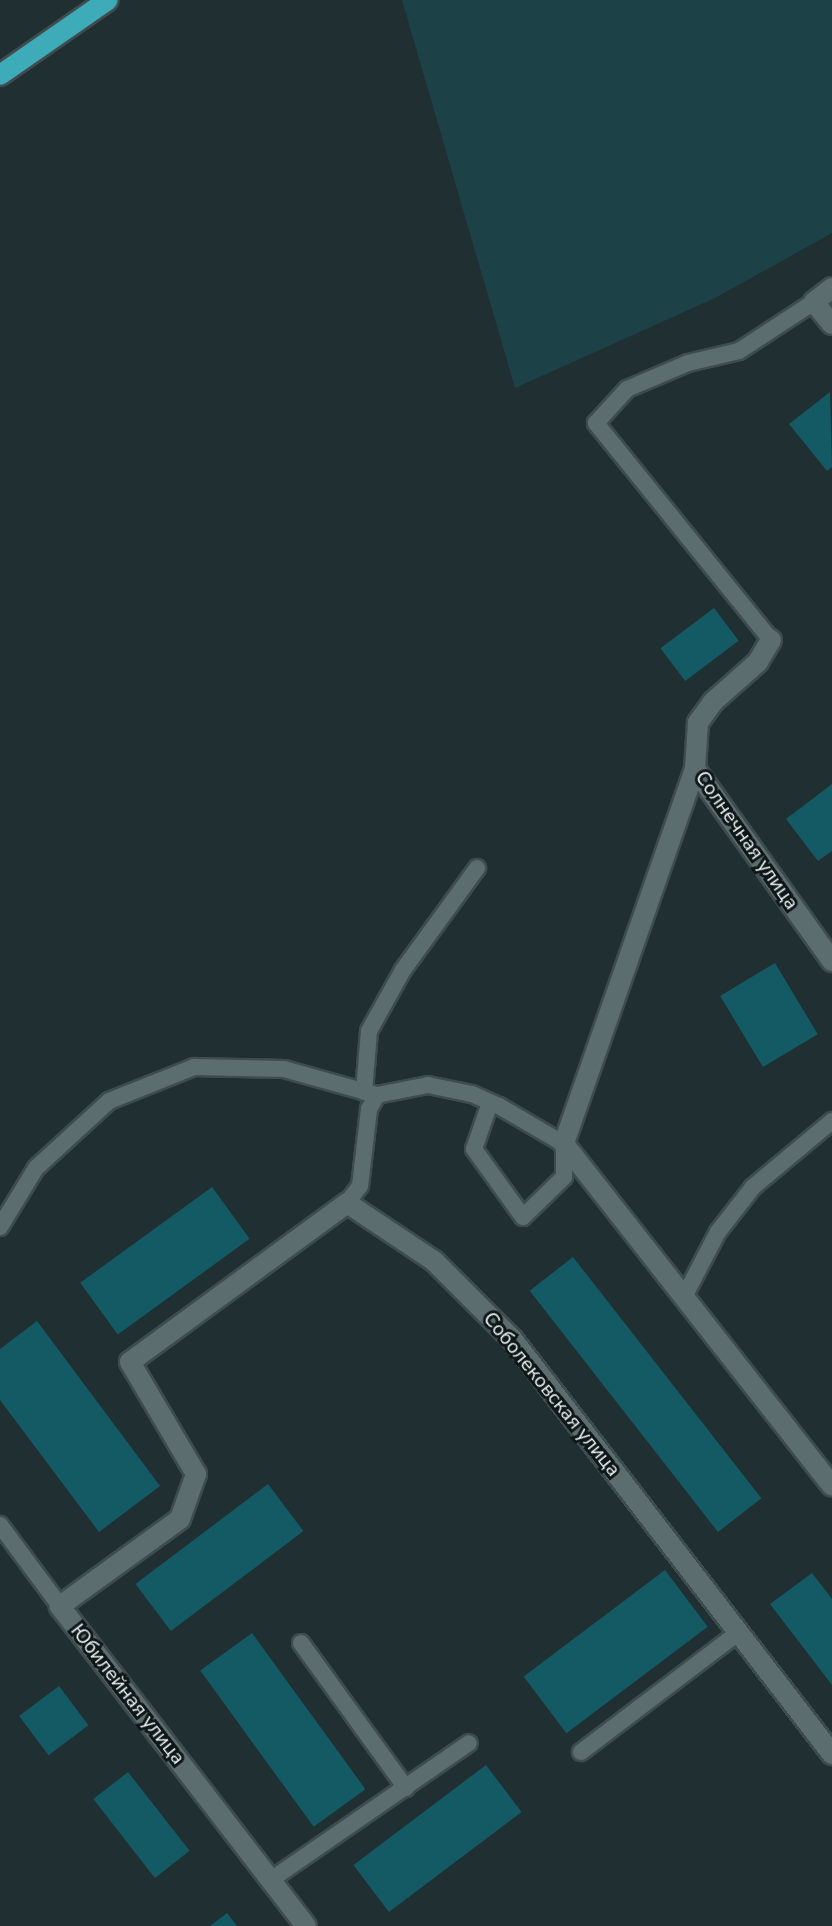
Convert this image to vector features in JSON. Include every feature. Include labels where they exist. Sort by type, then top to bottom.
[{"type":"main road","points":[[0,75],[108,0]]},
{"type":"street","points":[[832,288],[814,302],[832,324]]},
{"type":"street","name":"Солнечная улица","points":[[771,640],[758,662],[713,702],[698,723],[695,769],[832,961]]},
{"type":"street","points":[[695,769],[564,1144],[832,1486]]},
{"type":"street","name":"Юбилейная улица","points":[[306,1926],[60,1606],[180,1519],[196,1474],[130,1362],[347,1203]]},
{"type":"street","name":"Соболековская улица","points":[[347,1203],[434,1261],[513,1340],[832,1754]]},
{"type":"lane","points":[[771,640],[596,423],[627,389],[688,363],[739,351],[814,302]]},
{"type":"lane","points":[[347,1203],[360,1186],[370,1094],[369,1031],[403,970],[477,868]]},
{"type":"lane","points":[[0,1227],[36,1168],[109,1101],[194,1067],[284,1069],[370,1094],[428,1085],[490,1103],[564,1144],[564,1177],[523,1217],[474,1149],[490,1103]]},
{"type":"lane","points":[[685,1295],[718,1232],[753,1187],[829,1131]]},
{"type":"lane","points":[[0,1525],[60,1606]]},
{"type":"lane","points":[[581,1752],[738,1633]]},
{"type":"lane","points":[[301,1643],[406,1788]]},
{"type":"lane","points":[[272,1879],[469,1743]]},
{"type":"shaded area","points":[[402,0],[832,0],[832,233],[715,298],[515,388]]},
{"type":"building","points":[[830,392],[832,467],[827,471],[789,424]]},
{"type":"building","points":[[714,608],[739,641],[685,681],[660,648]]},
{"type":"building","points":[[832,784],[832,851],[818,861],[786,819]]},
{"type":"building","points":[[775,963],[818,1034],[763,1067],[720,996]]},
{"type":"building","points":[[212,1187],[250,1239],[118,1335],[80,1283]]},
{"type":"building","points":[[573,1257],[761,1498],[718,1532],[530,1291]]},
{"type":"building","points":[[37,1321],[160,1486],[99,1532],[0,1400],[0,1349]]},
{"type":"building","points":[[268,1484],[304,1531],[171,1631],[135,1584]]},
{"type":"building","points":[[665,1570],[708,1627],[566,1733],[524,1677]]},
{"type":"building","points":[[812,1573],[832,1599],[832,1685],[770,1604]]},
{"type":"building","points":[[252,1633],[365,1789],[314,1827],[200,1671]]},
{"type":"building","points":[[59,1686],[88,1725],[49,1755],[19,1716]]},
{"type":"building","points":[[486,1765],[522,1812],[389,1912],[353,1865]]},
{"type":"building","points":[[128,1772],[190,1851],[155,1878],[93,1799]]},
{"type":"building","points":[[227,1913],[237,1926],[210,1926]]}]
